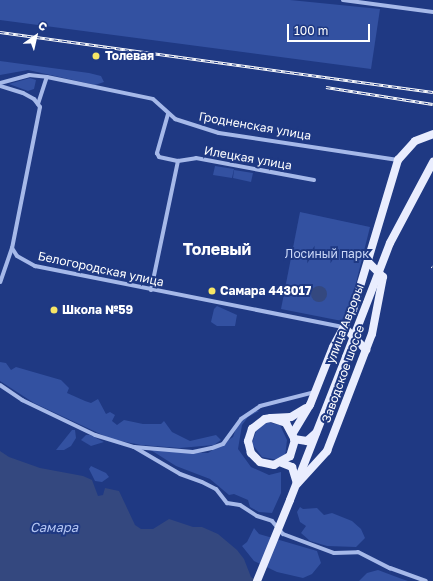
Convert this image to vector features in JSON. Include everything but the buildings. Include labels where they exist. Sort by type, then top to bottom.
[{"type":"main road","name":"Заводское шоссе","points":[[318,432],[306,441],[294,436],[310,405],[359,295],[398,160],[415,141],[433,134]]},
{"type":"main road","name":"улица Авроры","points":[[257,581],[318,432],[390,243],[433,162]]},
{"type":"main road","name":"Заводское шоссе","points":[[297,484],[326,451],[366,350],[376,320],[383,277],[368,262]]},
{"type":"main road","points":[[344,327],[366,350]]},
{"type":"main road","name":"Заводское шоссе","points":[[271,418],[297,415],[310,405]]},
{"type":"main road","points":[[282,462],[293,452],[294,436],[286,423],[271,418],[254,427],[248,437],[249,449],[253,457],[264,464],[282,462],[292,467],[297,484]]},
{"type":"main road","points":[[314,442],[316,454],[322,455],[326,451]]},
{"type":"street","points":[[345,0],[433,12]]},
{"type":"street","name":"Гродненская улица","points":[[0,83],[29,75],[46,77],[153,99],[168,114],[185,124],[219,133],[398,160]]},
{"type":"street","points":[[38,104],[46,77]]},
{"type":"street","points":[[0,86],[34,98],[40,107],[12,248],[0,282]]},
{"type":"street","points":[[151,290],[178,161],[156,155],[168,114]]},
{"type":"street","name":"Илецкая улица","points":[[178,161],[196,158],[314,180]]},
{"type":"street","name":"Белогородская улица","points":[[12,248],[17,256],[35,266],[344,327]]},
{"type":"street","points":[[0,385],[22,400],[95,435],[134,447],[193,452],[223,444],[241,420],[260,406],[315,392]]},
{"type":"street","points":[[134,447],[158,463],[216,489],[227,503],[240,506],[257,516],[272,521],[283,534],[334,553],[358,552],[390,568],[426,581]]},
{"type":"green space","points":[[0,0],[290,0],[380,9],[371,69],[0,20]]},
{"type":"green space","points":[[0,61],[89,73],[101,76],[104,82],[95,85],[28,70],[0,75]]},
{"type":"green space","points":[[30,78],[36,80],[34,89],[28,91],[9,84]]},
{"type":"green space","points":[[215,166],[234,169],[232,178],[213,175]]},
{"type":"green space","points":[[234,170],[253,173],[251,182],[233,178]]},
{"type":"green space","name":"Лосиный парк","points":[[300,212],[370,227],[349,311],[342,321],[281,309]]},
{"type":"green space","points":[[217,306],[237,315],[235,326],[217,326],[211,322],[214,309]]},
{"type":"green space","points":[[0,362],[6,363],[11,370],[16,367],[61,380],[69,388],[67,393],[85,401],[91,403],[98,399],[106,414],[110,412],[115,415],[112,421],[117,425],[124,420],[143,424],[161,424],[164,421],[172,432],[190,441],[216,435],[221,440],[214,445],[180,448],[141,445],[111,439],[34,403],[0,381]]},
{"type":"green space","points":[[250,411],[259,411],[248,417],[242,425],[238,449],[251,467],[269,475],[281,472],[281,493],[272,513],[259,512],[250,507],[248,500],[234,494],[229,495],[210,479],[176,466],[146,447],[185,452],[208,453],[233,437],[236,428]]},
{"type":"green space","points":[[267,422],[280,425],[287,440],[285,457],[278,460],[262,457],[252,444],[257,428]]},
{"type":"green space","points":[[72,430],[75,430],[76,438],[71,446],[64,450],[56,450]]},
{"type":"green space","points":[[86,435],[90,435],[104,442],[91,446],[81,440]]},
{"type":"green space","points":[[91,466],[106,473],[109,477],[102,482],[95,481],[89,469]]},
{"type":"green space","points":[[300,507],[303,509],[317,508],[324,515],[332,513],[352,521],[361,529],[365,538],[356,547],[327,546],[310,541],[301,533],[306,526],[300,522],[297,512]]},
{"type":"green space","points":[[254,528],[259,534],[317,551],[321,563],[312,574],[303,578],[277,572],[254,561],[242,546],[247,542]]},
{"type":"green space","points":[[378,570],[408,581],[359,581],[367,573]]},
{"type":"water","points":[[319,286],[325,288],[327,294],[325,300],[319,302],[313,300],[311,294],[313,288]]},
{"type":"water","name":"Самара","points":[[0,451],[9,457],[40,468],[83,476],[92,480],[98,496],[103,495],[105,488],[119,491],[135,525],[141,529],[153,529],[169,519],[193,527],[202,527],[218,534],[237,550],[244,559],[251,577],[257,581],[0,581]]},
{"type":"railway","points":[[0,32],[433,92]]},
{"type":"railway","points":[[326,87],[433,104]]},
{"type":"place","name":"Толевая","points":[[96,56]]},
{"type":"place","name":"Самара 443017","points":[[212,291]]},
{"type":"place","name":"Школа №59","points":[[54,310]]},
{"type":"district","name":"Толевый","points":[[217,249]]}]
